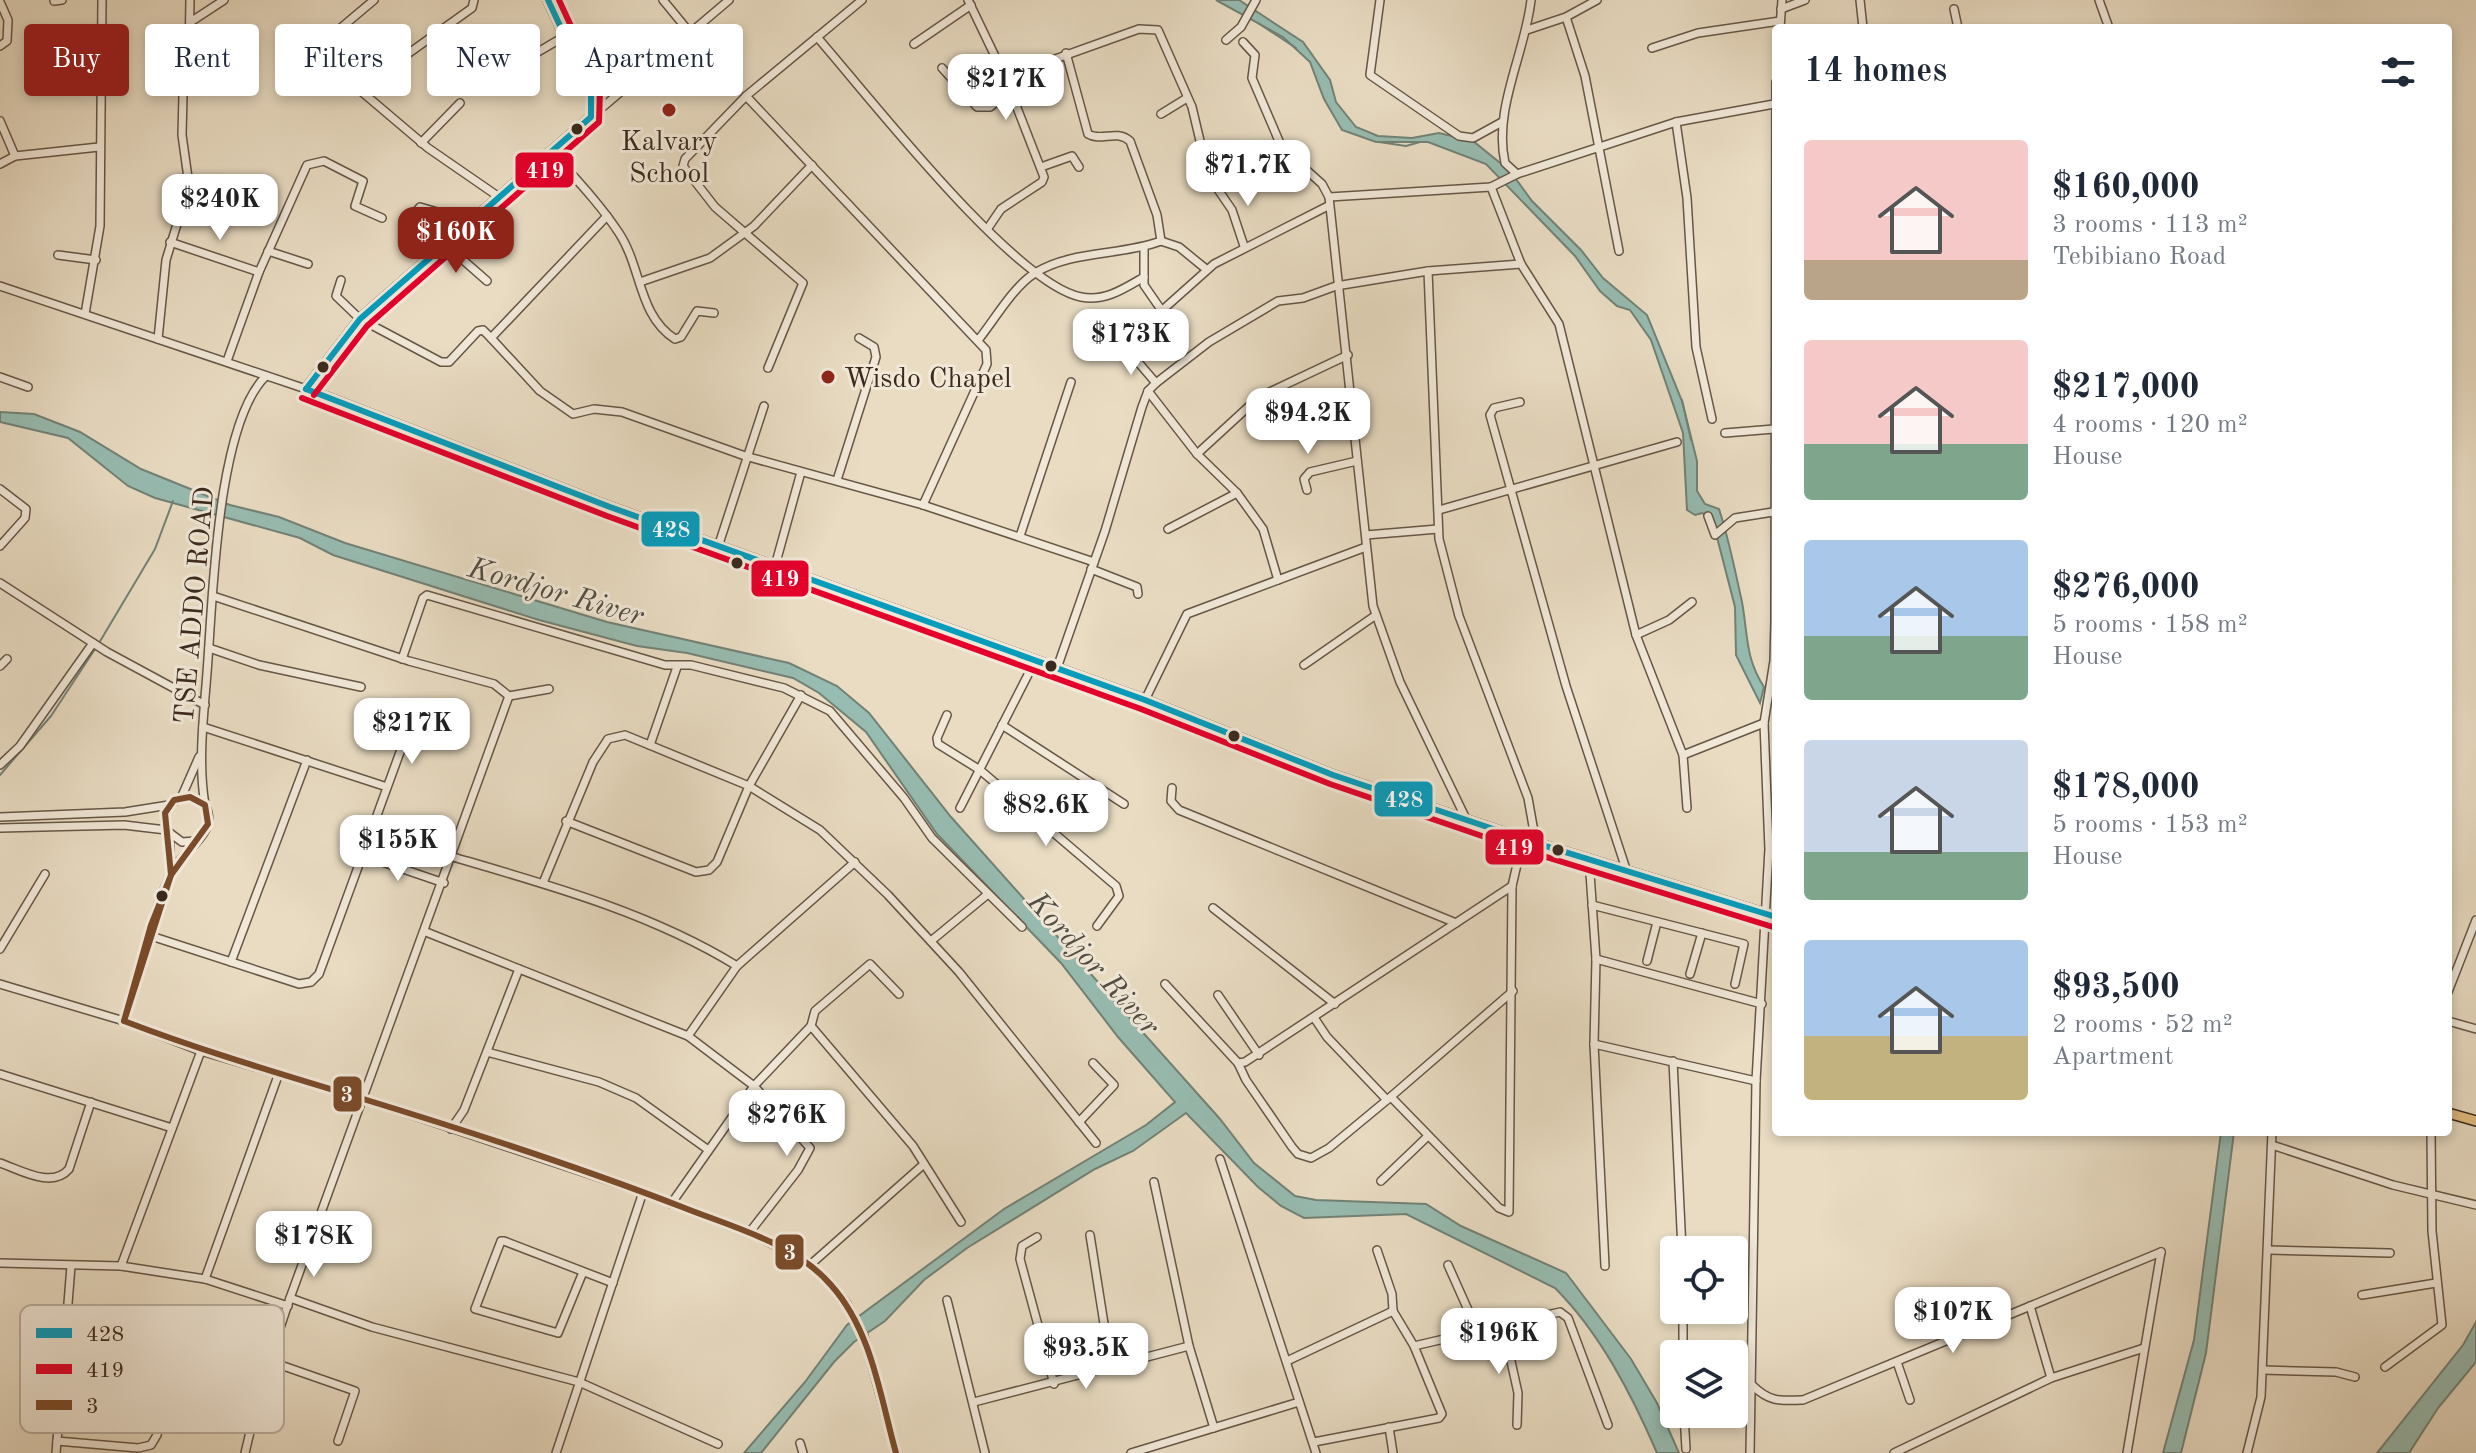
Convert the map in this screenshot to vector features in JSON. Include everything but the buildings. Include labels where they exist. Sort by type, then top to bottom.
[{"type":"main road","points":[[548,0],[559,24]]},
{"type":"main road","points":[[591,96],[591,117],[360,319],[306,389],[718,547],[1145,700],[1333,775],[1523,839],[1772,916]]},
{"type":"main road","points":[[2452,1114],[2476,1121]]},
{"type":"street","points":[[54,1],[62,0]]},
{"type":"street","points":[[85,314],[100,226],[102,0]]},
{"type":"street","points":[[158,339],[170,242],[189,185],[182,135],[183,95],[192,21],[190,0]]},
{"type":"street","points":[[192,21],[224,0]]},
{"type":"street","points":[[374,0],[317,48],[316,53],[421,143],[499,197]]},
{"type":"street","points":[[411,52],[472,8],[474,0]]},
{"type":"street","points":[[663,0],[683,24]]},
{"type":"street","points":[[702,24],[729,0]]},
{"type":"street","points":[[768,368],[803,283],[715,207],[683,166],[694,149],[746,96],[862,0]]},
{"type":"street","points":[[1226,40],[1235,36],[1256,0]]},
{"type":"street","points":[[1380,0],[1370,75],[1459,136],[1473,138],[1502,122]]},
{"type":"street","points":[[1517,174],[1505,163],[1502,122],[1527,30],[1531,0]]},
{"type":"street","points":[[1527,30],[1566,17],[1597,0]]},
{"type":"street","points":[[1780,24],[1782,4],[1805,0]]},
{"type":"street","points":[[1860,0],[1863,24]]},
{"type":"street","points":[[2099,0],[2108,24]]},
{"type":"street","points":[[0,2],[8,20],[7,41],[0,46]]},
{"type":"street","points":[[914,44],[969,3],[1005,77],[1041,167],[1042,182],[1001,209],[988,228]]},
{"type":"street","points":[[1954,9],[1957,24]]},
{"type":"street","points":[[1566,17],[1585,76],[1619,251]]},
{"type":"street","points":[[1652,48],[1698,33],[1772,25]]},
{"type":"street","points":[[1005,77],[1139,29],[1158,30],[1187,98],[1201,145]]},
{"type":"street","points":[[817,37],[946,187],[1033,274],[1085,298],[1111,295],[1144,277]]},
{"type":"street","points":[[1243,42],[1255,55],[1252,78],[1282,148],[1322,184],[1328,201],[1376,615],[1400,682],[1467,821]]},
{"type":"street","points":[[1066,53],[1088,134],[1095,138],[1121,135],[1130,141],[1157,215],[1161,241]]},
{"type":"street","points":[[942,68],[977,107],[990,107],[1010,91]]},
{"type":"street","points":[[591,117],[616,96]]},
{"type":"street","points":[[746,96],[979,339],[986,350],[987,364],[923,505]]},
{"type":"street","points":[[1161,114],[1187,98]]},
{"type":"street","points":[[421,143],[460,103]]},
{"type":"street","points":[[1156,383],[1132,355],[1129,345],[1135,332],[1206,269],[1328,201],[1491,187],[1517,174],[1676,122],[1772,104]]},
{"type":"street","points":[[0,121],[15,156]]},
{"type":"street","points":[[1676,122],[1689,227],[1696,347],[1712,419]]},
{"type":"street","points":[[0,164],[15,156],[99,147]]},
{"type":"street","points":[[552,152],[607,216],[631,253],[654,322],[675,339],[681,337],[697,311],[714,313]]},
{"type":"street","points":[[1041,167],[1072,156],[1079,167]]},
{"type":"street","points":[[227,361],[259,272],[307,165],[324,161],[363,181],[355,206],[382,218]]},
{"type":"street","points":[[640,282],[710,258],[743,234],[812,165]]},
{"type":"street","points":[[1491,187],[1521,264],[1559,324],[1636,635],[1683,755],[1687,808]]},
{"type":"street","points":[[1217,188],[1232,210],[1244,246]]},
{"type":"street","points":[[409,220],[420,207],[430,208],[463,228]]},
{"type":"street","points":[[491,338],[607,216]]},
{"type":"street","points":[[979,339],[1033,274],[1065,260],[1144,248],[1161,241],[1179,247],[1206,269]]},
{"type":"street","points":[[170,242],[259,272]]},
{"type":"street","points":[[446,245],[487,281]]},
{"type":"street","points":[[1144,248],[1147,294],[1162,311]]},
{"type":"street","points":[[268,251],[308,264]]},
{"type":"street","points":[[58,255],[96,260]]},
{"type":"street","points":[[1057,668],[1148,391],[1156,383],[1252,314],[1278,301],[1303,298],[1336,286],[1428,271],[1521,264]]},
{"type":"street","points":[[1428,271],[1438,529],[1459,616],[1528,798],[1536,843]]},
{"type":"street","points":[[341,280],[336,296],[360,319],[446,364],[478,331],[483,330],[540,391],[573,414],[594,409],[622,412],[745,456],[923,505],[1020,536],[1092,565],[1137,587],[1138,594]]},
{"type":"street","points":[[0,286],[306,389]]},
{"type":"street","points":[[837,480],[876,357],[874,347],[859,338]]},
{"type":"street","points":[[1197,454],[1259,397],[1348,355]]},
{"type":"street","name":"TSE ADDO ROAD","points":[[205,805],[203,727],[218,527],[228,470],[249,401],[266,376]]},
{"type":"street","points":[[0,377],[28,387]]},
{"type":"street","points":[[1020,536],[1071,382]]},
{"type":"street","points":[[1148,391],[1197,454],[1237,493],[1263,529],[1278,580]]},
{"type":"street","points":[[1520,402],[1494,408],[1490,413],[1509,491],[1566,686],[1627,872]]},
{"type":"street","points":[[718,547],[745,456],[764,406]]},
{"type":"street","points":[[1725,433],[1772,429]]},
{"type":"street","points":[[1439,510],[1677,442]]},
{"type":"street","points":[[1307,490],[1304,479],[1310,472],[1357,461]]},
{"type":"street","points":[[775,566],[801,472]]},
{"type":"street","points":[[0,489],[26,509],[25,518],[0,546]]},
{"type":"street","points":[[1168,529],[1237,493]]},
{"type":"street","points":[[1708,516],[1713,534],[1718,534],[1728,528],[1735,518],[1772,512]]},
{"type":"street","points":[[1366,535],[1438,529]]},
{"type":"street","points":[[1145,700],[1187,614],[1366,547]]},
{"type":"street","points":[[0,583],[93,644],[205,705]]},
{"type":"street","points":[[402,659],[423,598],[427,595],[677,667],[691,665],[801,695],[830,711],[904,798],[932,838],[1022,927]]},
{"type":"street","points":[[213,596],[402,659],[494,684],[509,696],[549,689]]},
{"type":"street","points":[[1636,635],[1669,620],[1692,602]]},
{"type":"street","points":[[1304,665],[1376,615]]},
{"type":"street","points":[[0,765],[20,746],[93,644]]},
{"type":"street","points":[[209,648],[259,665],[361,687]]},
{"type":"street","points":[[0,666],[7,659]]},
{"type":"street","points":[[960,808],[1035,661]]},
{"type":"street","points":[[650,745],[677,667]]},
{"type":"street","points":[[1771,683],[1764,723],[1772,835]]},
{"type":"street","points":[[566,821],[696,872],[709,870],[717,862],[749,786],[801,695]]},
{"type":"street","points":[[284,1317],[444,883],[509,696]]},
{"type":"street","points":[[947,715],[936,742],[980,770],[1116,886],[1119,896],[1097,926]]},
{"type":"street","points":[[1683,755],[1764,723]]},
{"type":"street","points":[[1002,725],[1124,804]]},
{"type":"street","points":[[203,727],[387,787]]},
{"type":"street","points":[[151,936],[299,984],[311,982],[319,974],[407,733]]},
{"type":"street","points":[[543,883],[566,821],[593,762],[608,739],[625,735],[749,786],[820,830],[855,862],[931,941],[1096,1143]]},
{"type":"street","name":"TSE ADDO ROAD","points":[[181,798],[202,751]]},
{"type":"street","points":[[231,962],[307,760]]},
{"type":"street","points":[[1172,788],[1171,801],[1179,810],[1456,923]]},
{"type":"street","points":[[0,817],[125,812],[169,805],[190,797],[205,805],[210,821],[203,836],[171,874],[124,1021]]},
{"type":"street","points":[[169,805],[164,822],[168,832],[171,874]]},
{"type":"street","points":[[0,828],[124,825],[168,832],[182,842],[196,841]]},
{"type":"street","points":[[1315,1019],[1327,1037],[1389,1099],[1499,1208],[1509,1212],[1512,886],[1523,839]]},
{"type":"street","points":[[362,855],[444,883]]},
{"type":"street","points":[[453,857],[543,883],[698,942],[737,966]]},
{"type":"street","points":[[1589,859],[1596,959],[1594,1044],[1605,1266]]},
{"type":"street","points":[[688,1036],[737,966],[855,862]]},
{"type":"street","points":[[0,949],[45,874]]},
{"type":"street","points":[[1238,1063],[1259,1055],[1315,1019],[1512,886]]},
{"type":"street","points":[[931,941],[988,894]]},
{"type":"street","points":[[1592,905],[1746,945],[1735,984]]},
{"type":"street","points":[[1213,908],[1335,1004]]},
{"type":"street","points":[[1750,1453],[1756,1081],[1772,916]]},
{"type":"street","points":[[2452,981],[2476,920]]},
{"type":"street","points":[[1647,961],[1657,922]]},
{"type":"street","points":[[426,932],[688,1036],[754,1086],[809,1142],[810,1148],[798,1170],[749,1233]]},
{"type":"street","points":[[1690,974],[1702,933]]},
{"type":"street","points":[[2467,941],[2476,945]]},
{"type":"street","points":[[1596,959],[1762,1004]]},
{"type":"street","points":[[671,1204],[754,1086],[811,1026],[815,1011],[870,964],[899,994]]},
{"type":"street","points":[[451,1129],[464,1110],[519,969]]},
{"type":"street","points":[[0,984],[124,1021],[201,1051],[364,1099],[643,1192],[749,1233],[810,1265],[829,1282],[855,1318],[864,1336],[896,1453]]},
{"type":"street","points":[[1165,984],[1238,1063],[1246,1080],[1292,1147],[1311,1158],[1329,1148],[1389,1099],[1513,991]]},
{"type":"street","points":[[1218,995],[1259,1055]]},
{"type":"street","points":[[2452,1022],[2476,1029]]},
{"type":"street","points":[[811,1026],[884,1110],[961,1222]]},
{"type":"street","points":[[1594,1044],[1756,1081]]},
{"type":"street","points":[[121,1266],[201,1051]]},
{"type":"street","points":[[487,1052],[599,1082],[636,1098],[707,1149]]},
{"type":"street","points":[[1673,1061],[1681,1236]]},
{"type":"street","points":[[1079,1122],[1114,1085],[1093,1063]]},
{"type":"street","points":[[205,1279],[279,1073]]},
{"type":"street","points":[[0,1074],[172,1128]]},
{"type":"street","points":[[0,1163],[52,1180],[62,1178],[69,1169],[91,1102]]},
{"type":"street","points":[[1381,1181],[1428,1136]]},
{"type":"street","points":[[2247,1453],[2261,1397],[2272,1136]]},
{"type":"street","points":[[2385,1367],[2442,1325],[2436,1283],[2431,1136]]},
{"type":"street","points":[[2272,1145],[2431,1195],[2476,1205]]},
{"type":"street","points":[[1220,1159],[1316,1453]]},
{"type":"street","points":[[810,1265],[924,1164]]},
{"type":"street","points":[[1154,1182],[1189,1346],[1214,1428]]},
{"type":"street","points":[[556,1453],[643,1192]]},
{"type":"street","points":[[1090,1235],[1111,1368]]},
{"type":"street","points":[[1037,1237],[1022,1246],[1020,1259],[1054,1384]]},
{"type":"street","points":[[583,1272],[558,1333],[475,1309],[501,1241],[613,1283]]},
{"type":"street","points":[[1314,1442],[1439,1418],[1442,1414],[1414,1346],[1393,1311],[1392,1294],[1377,1250]]},
{"type":"street","points":[[2269,1250],[2390,1253]]},
{"type":"street","points":[[1752,1385],[1763,1396],[1780,1403],[1803,1400],[2161,1252],[2127,1453]]},
{"type":"street","points":[[0,1263],[121,1266],[205,1279],[579,1382],[718,1444]]},
{"type":"street","points":[[1448,1265],[1477,1330]]},
{"type":"street","points":[[68,1305],[71,1266]]},
{"type":"street","points":[[2362,1295],[2436,1283]]},
{"type":"street","points":[[947,1300],[985,1453]]},
{"type":"street","points":[[2030,1306],[2051,1378]]},
{"type":"street","points":[[1287,1361],[1393,1311]]},
{"type":"street","points":[[1414,1346],[1554,1312],[1568,1318],[1608,1425]]},
{"type":"street","points":[[1503,1325],[1518,1393],[1517,1425]]},
{"type":"street","points":[[974,1402],[1054,1384],[1189,1346]]},
{"type":"street","points":[[1894,1453],[2051,1378],[2144,1348]]},
{"type":"street","points":[[1897,1362],[1910,1400]]},
{"type":"street","points":[[284,1366],[355,1391],[338,1441]]},
{"type":"street","points":[[2263,1370],[2336,1372],[2355,1377]]},
{"type":"street","points":[[1131,1453],[1299,1402]]},
{"type":"street","points":[[1389,1427],[1393,1453]]},
{"type":"street","points":[[1685,1428],[1686,1449]]},
{"type":"street","points":[[56,1453],[58,1433]]},
{"type":"street","points":[[57,1441],[138,1448],[151,1445],[158,1433]]},
{"type":"street","points":[[245,1453],[250,1433]]},
{"type":"street","points":[[800,1443],[803,1453]]},
{"type":"water","points":[[1216,0],[1239,0],[1303,42],[1330,80],[1336,102],[1356,127],[1378,136],[1412,138],[1439,133],[1473,141],[1510,171],[1532,201],[1581,250],[1603,278],[1647,315],[1682,401],[1697,461],[1697,491],[1705,504],[1719,509],[1723,520],[1742,602],[1750,656],[1764,687],[1760,703],[1736,655],[1735,607],[1712,518],[1687,510],[1683,433],[1651,340],[1630,310],[1617,306],[1600,291],[1575,256],[1486,164],[1428,142],[1376,142],[1342,130],[1324,99],[1310,62],[1283,37]]},
{"type":"water","points":[[0,412],[34,414],[80,432],[141,469],[230,505],[279,517],[345,543],[607,622],[789,663],[837,686],[869,713],[951,817],[1220,1119],[1254,1163],[1295,1196],[1316,1200],[1426,1204],[1461,1226],[1566,1273],[1631,1359],[1660,1410],[1660,1428],[1668,1428],[1679,1453],[1657,1453],[1614,1366],[1586,1325],[1555,1288],[1406,1214],[1304,1218],[1281,1206],[1258,1187],[1186,1113],[1133,1151],[1095,1169],[967,1248],[924,1280],[885,1321],[854,1342],[834,1362],[761,1453],[744,1453],[805,1382],[847,1325],[1004,1209],[1146,1125],[1175,1102],[1118,1037],[1061,963],[937,834],[866,732],[819,693],[793,678],[687,653],[637,646],[539,620],[333,555],[300,538],[155,498],[128,486],[68,438],[0,422]]},
{"type":"water","points":[[2220,1136],[2233,1136],[2206,1353],[2181,1453],[2163,1453],[2194,1340]]},
{"type":"water","points":[[2476,1322],[2476,1362],[2438,1408],[2409,1453],[2377,1453],[2463,1345]]},
{"type":"waterway","points":[[1258,23],[1296,48]]},
{"type":"waterway","points":[[1379,142],[1406,146],[1420,142]]},
{"type":"waterway","points":[[1682,400],[1691,440]]},
{"type":"waterway","points":[[99,643],[155,549],[173,501]]},
{"type":"waterway","points":[[0,775],[51,716],[95,649]]},
{"type":"transit line","name":"428","points":[[306,389],[360,319],[591,117],[591,92],[548,0]]},
{"type":"transit line","name":"419","points":[[314,395],[367,326],[599,122],[600,89],[559,0]]},
{"type":"transit line","name":"428","points":[[306,389],[610,507],[1145,700],[1333,775],[1523,839],[1772,916]]},
{"type":"transit line","name":"419","points":[[302,398],[607,516],[1141,709],[1330,784],[1520,849],[1772,927]]},
{"type":"transit line","name":"3","points":[[190,797],[205,805],[208,824],[171,875],[165,813],[174,800],[190,797]]},
{"type":"transit line","name":"3","points":[[171,875],[124,1021],[151,925],[171,875]]},
{"type":"transit line","name":"3","points":[[124,1021],[562,1163],[742,1229],[781,1247],[816,1270],[845,1303],[873,1365],[896,1453]]},
{"type":"place","name":"Kalvary School","points":[[669,110]]},
{"type":"place","name":"Wisdo Chapel","points":[[828,377]]},
{"type":"water label","name":"Kordjor River","points":[[556,591]]},
{"type":"water label","name":"Kordjor River","points":[[1094,963]]}]
